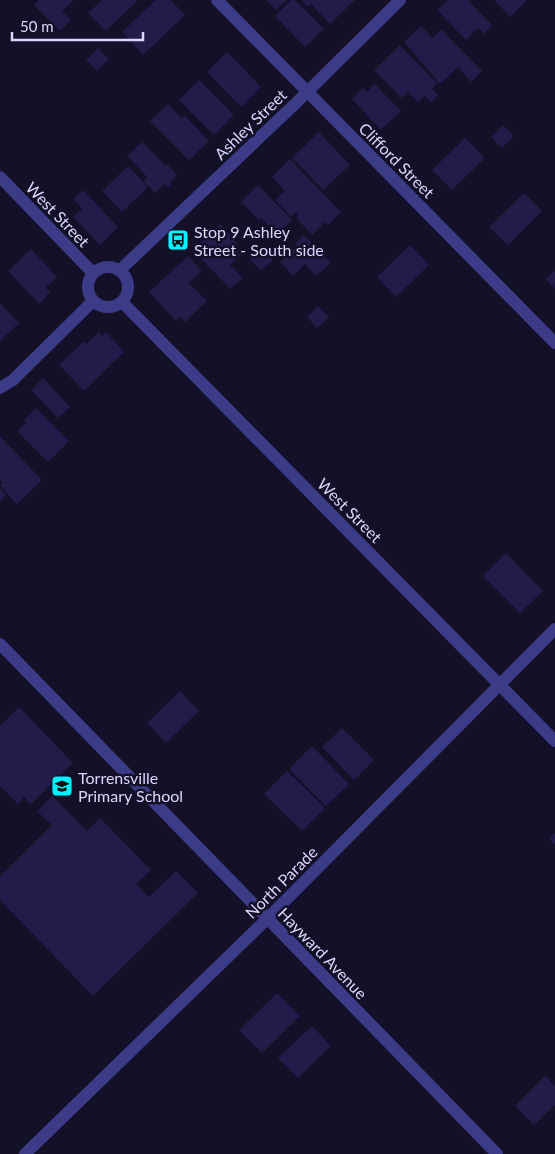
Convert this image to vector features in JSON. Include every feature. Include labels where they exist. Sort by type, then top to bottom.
[{"type":"street","name":"Clifford Street","points":[[217,0],[555,343]]},
{"type":"street","name":"Ashley Street","points":[[120,270],[400,0]]},
{"type":"street","name":"West Street","points":[[0,177],[94,273]]},
{"type":"street","points":[[106,267],[120,270],[125,275],[128,283],[128,294],[122,302],[116,306],[106,308],[98,306],[93,302],[88,289],[89,280],[94,273],[106,267]]},
{"type":"street","points":[[0,388],[13,380],[93,302]]},
{"type":"street","name":"West Street","points":[[122,302],[555,742]]},
{"type":"street","name":"North Parade","points":[[25,1154],[267,919],[555,629]]},
{"type":"street","name":"Hayward Avenue","points":[[0,644],[497,1154]]},
{"type":"building","points":[[39,0],[74,0],[62,11],[71,20],[60,31],[34,5]]},
{"type":"building","points":[[102,0],[138,0],[106,31],[88,13]]},
{"type":"building","points":[[156,0],[171,0],[185,15],[143,55],[122,32]]},
{"type":"building","points":[[266,0],[287,0],[276,10]]},
{"type":"building","points":[[291,0],[295,0],[324,29],[305,47],[275,16]]},
{"type":"building","points":[[301,0],[355,0],[330,24],[311,4],[308,7]]},
{"type":"building","points":[[448,0],[468,0],[492,25],[484,34],[478,28],[466,40],[437,10]]},
{"type":"building","points":[[494,0],[527,0],[510,17]]},
{"type":"building","points":[[421,26],[433,38],[441,29],[482,71],[471,82],[458,67],[440,84],[404,42]]},
{"type":"building","points":[[400,45],[437,83],[432,89],[438,95],[431,102],[425,96],[418,102],[408,92],[402,98],[374,70]]},
{"type":"building","points":[[98,48],[109,59],[97,71],[86,60]]},
{"type":"building","points":[[227,52],[261,87],[241,107],[207,72]]},
{"type":"building","points":[[199,80],[234,115],[214,135],[179,100]]},
{"type":"building","points":[[375,84],[401,111],[381,130],[352,99],[363,88],[367,92]]},
{"type":"building","points":[[168,104],[182,118],[185,116],[209,141],[189,160],[150,121]]},
{"type":"building","points":[[503,125],[514,136],[502,148],[491,137]]},
{"type":"building","points":[[319,132],[350,165],[323,190],[292,158]]},
{"type":"building","points":[[465,138],[485,158],[452,190],[432,170]]},
{"type":"building","points":[[142,142],[177,175],[170,182],[172,184],[168,188],[165,184],[155,193],[144,181],[147,177],[127,156]]},
{"type":"building","points":[[290,159],[341,212],[328,225],[325,222],[312,235],[296,218],[299,215],[296,212],[291,217],[275,200],[285,191],[272,177]]},
{"type":"building","points":[[128,166],[148,187],[122,212],[102,191]]},
{"type":"building","points":[[258,185],[292,220],[277,235],[261,218],[259,220],[241,202]]},
{"type":"building","points":[[83,190],[118,227],[100,245],[73,217],[82,209],[73,199]]},
{"type":"building","points":[[524,193],[542,211],[508,245],[489,227]]},
{"type":"building","points":[[220,224],[238,244],[234,248],[241,255],[230,265],[243,278],[230,289],[193,250]]},
{"type":"building","points":[[304,235],[331,263],[316,276],[305,264],[293,276],[280,262]]},
{"type":"building","points":[[410,245],[429,265],[396,297],[377,277]]},
{"type":"building","points":[[262,248],[273,260],[261,271],[250,259]]},
{"type":"building","points":[[31,249],[57,277],[46,287],[50,292],[39,304],[8,271]]},
{"type":"building","points":[[188,256],[202,271],[189,283],[207,301],[185,322],[181,317],[176,321],[149,292]]},
{"type":"building","points":[[555,271],[555,289],[546,279]]},
{"type":"building","points":[[0,303],[19,323],[0,341]]},
{"type":"building","points":[[318,306],[329,317],[317,328],[307,317]]},
{"type":"building","points":[[99,332],[102,336],[106,332],[124,352],[84,391],[59,365],[84,341],[86,344]]},
{"type":"building","points":[[43,378],[70,407],[58,418],[31,390]]},
{"type":"building","points":[[36,408],[69,441],[48,462],[17,431],[26,423],[24,420]]},
{"type":"building","points":[[0,436],[42,480],[17,504],[0,486],[3,483],[0,480]]},
{"type":"building","points":[[0,488],[6,495],[0,501]]},
{"type":"building","points":[[506,553],[543,591],[520,613],[483,576]]},
{"type":"building","points":[[180,691],[199,711],[166,743],[147,723]]},
{"type":"building","points":[[19,707],[73,763],[31,804],[24,797],[18,804],[0,786],[0,726]]},
{"type":"building","points":[[342,728],[374,760],[354,780],[322,747]]},
{"type":"building","points":[[312,746],[349,784],[326,806],[289,769]]},
{"type":"building","points":[[287,771],[325,808],[302,831],[264,794]]},
{"type":"building","points":[[52,796],[87,831],[100,818],[151,870],[136,884],[149,897],[176,871],[198,893],[93,996],[0,900],[0,876],[52,825],[37,811]]},
{"type":"building","points":[[555,833],[555,845],[549,839]]},
{"type":"building","points":[[277,993],[300,1016],[262,1053],[239,1030]]},
{"type":"building","points":[[312,1026],[331,1046],[298,1078],[278,1058]]},
{"type":"building","points":[[545,1076],[555,1086],[555,1105],[534,1125],[515,1106]]},
{"type":"place","name":"Stop 9 Ashley Street - South side","points":[[178,240]]},
{"type":"place","name":"Torrensville Primary School","points":[[62,786]]}]
